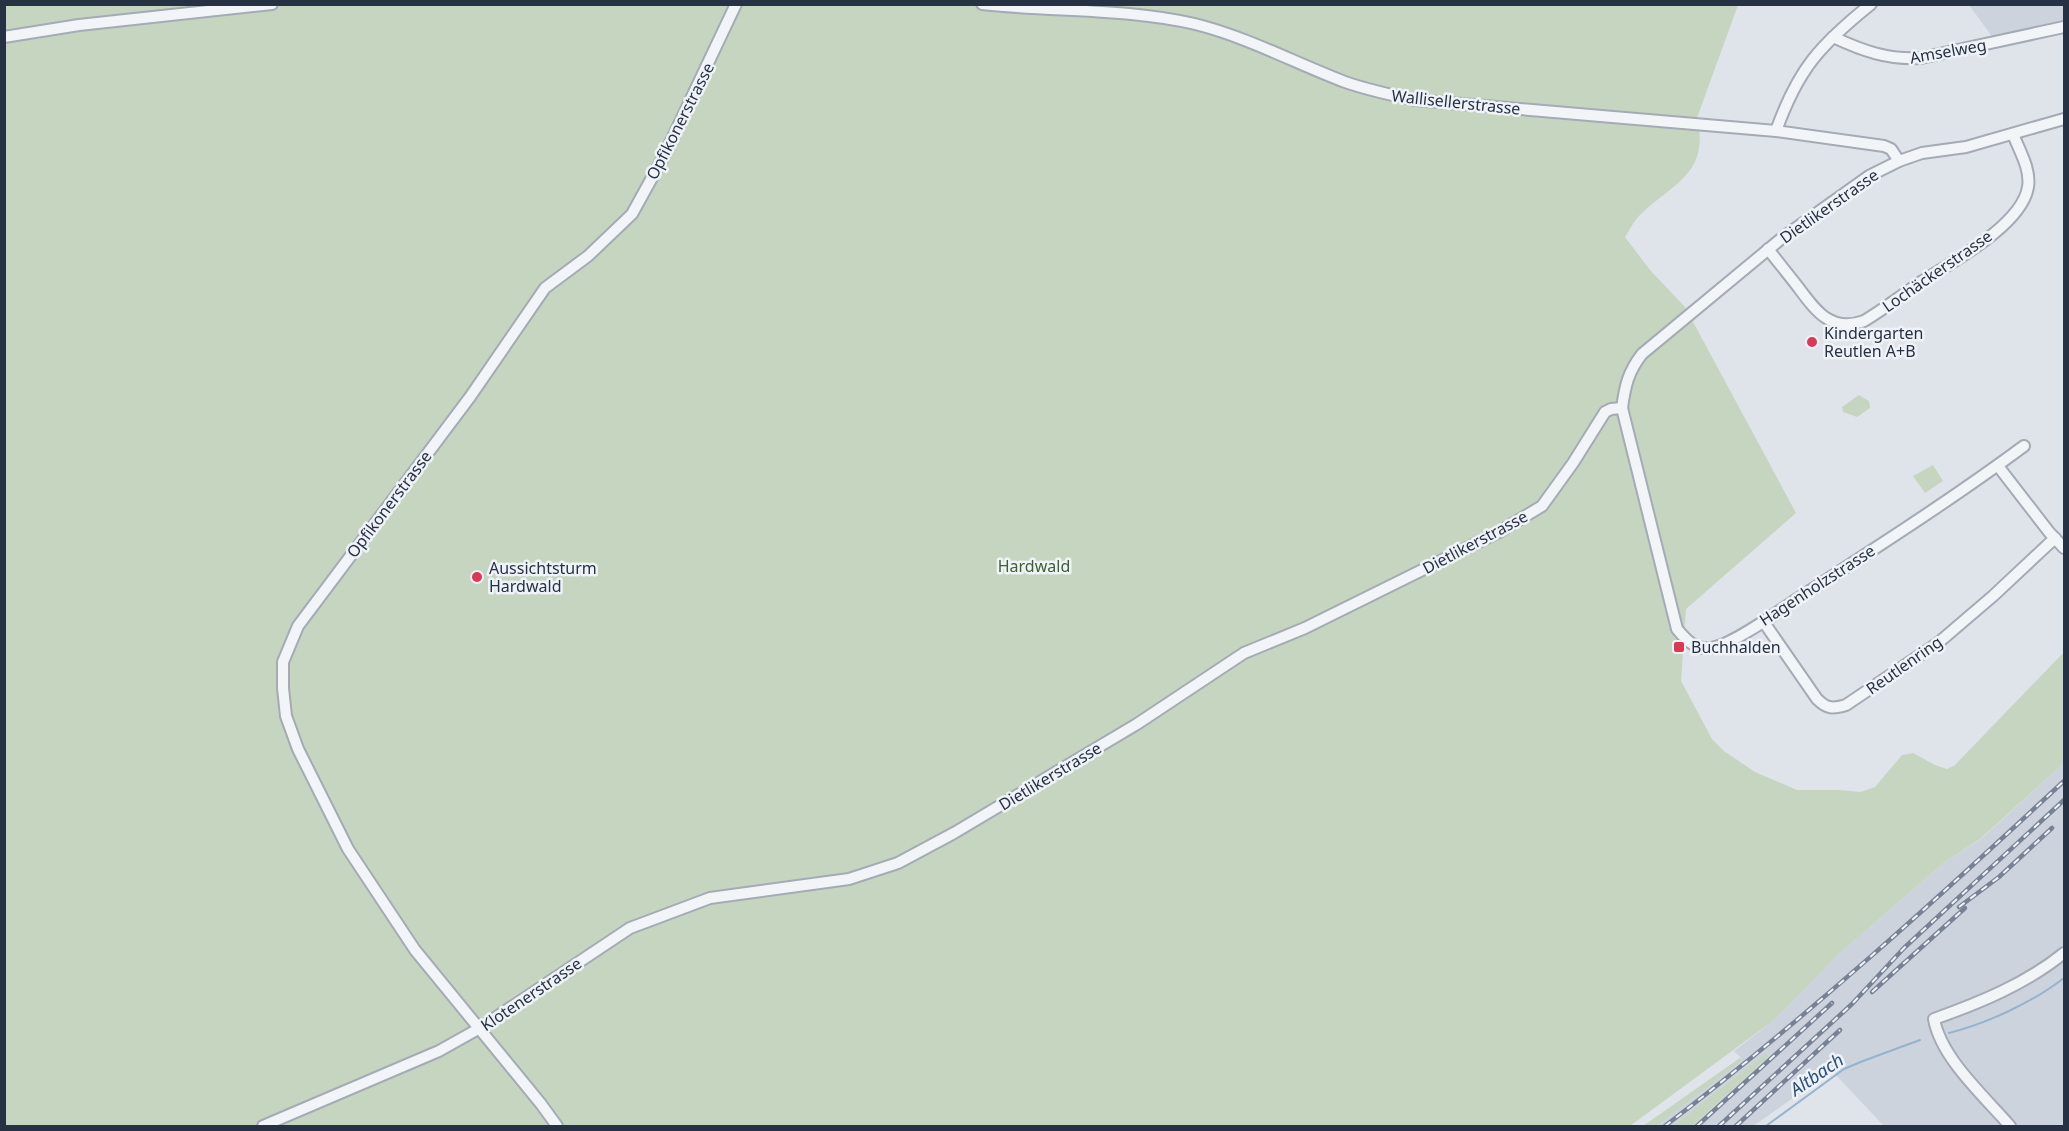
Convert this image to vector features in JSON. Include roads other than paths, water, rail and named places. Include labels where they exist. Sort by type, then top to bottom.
[{"type":"street","points":[[4,37],[79,25],[272,4]]},
{"type":"street","name":"Opfikonerstrasse","points":[[557,1126],[415,950],[348,849],[291,730],[283,701],[284,662],[298,626],[470,397],[545,288],[588,256],[632,214],[664,156],[736,4]]},
{"type":"street","name":"Wallisellerstrasse","points":[[982,4],[1136,14],[1196,25],[1243,39],[1345,82],[1380,93],[1415,100],[1776,131],[1884,146],[1891,149],[1899,161]]},
{"type":"street","points":[[1776,131],[1790,94],[1813,58],[1833,36],[1870,4]]},
{"type":"street","name":"Amselweg","points":[[1833,36],[1879,56],[1900,59],[1921,58],[2064,27]]},
{"type":"street","name":"Dietlikerstrasse","points":[[804,886],[849,879],[898,864],[1137,724],[1244,653],[1305,628],[1499,532],[1542,506],[1605,412],[1622,408],[1632,367],[1642,354],[1768,249],[1849,189],[1899,161],[1922,153],[1966,147],[2064,119]]},
{"type":"street","name":"Lochäckerstrasse","points":[[1768,249],[1821,315],[1836,323],[1864,321],[1978,245],[2007,220],[2019,206],[2026,194],[2028,175],[2013,134]]},
{"type":"street","name":"Hagenholzstrasse","points":[[1622,408],[1677,629],[1687,641],[1700,648],[1721,646],[1763,621],[2024,446]]},
{"type":"street","points":[[1998,465],[2064,548]]},
{"type":"street","name":"Reutlenring","points":[[1763,621],[1817,699],[1825,706],[1834,709],[1846,705],[1938,643],[2055,538]]},
{"type":"street","name":"Klotenerstrasse","points":[[263,1126],[439,1051],[480,1028],[630,928],[710,898],[804,886]]},
{"type":"street","points":[[2010,1126],[1946,1052],[1938,1037],[1934,1019],[1999,993],[2049,965],[2064,953]]},
{"type":"waterway","name":"Altbach","points":[[1949,1033],[1979,1024],[2009,1011],[2064,978]]},
{"type":"waterway","name":"Altbach","points":[[1766,1126],[1844,1069],[1920,1040]]},
{"type":"railway","points":[[1665,1126],[1768,1044],[1869,958],[2064,781]]},
{"type":"railway","points":[[1719,1126],[1852,1004],[1904,948],[2064,800]]},
{"type":"railway","points":[[1959,907],[1999,877],[2052,828]]},
{"type":"railway","points":[[1872,992],[1965,908]]},
{"type":"railway","points":[[1697,1126],[1832,1003]]},
{"type":"railway","points":[[1736,1126],[1840,1030]]},
{"type":"place","name":"Kindergarten Reutlen A+B","points":[[1812,342]]},
{"type":"place","name":"Aussichtsturm Hardwald","points":[[477,577]]},
{"type":"place","name":"Buchhalden","points":[[1679,647]]},
{"type":"park label","name":"Hardwald","points":[[1034,566]]}]
